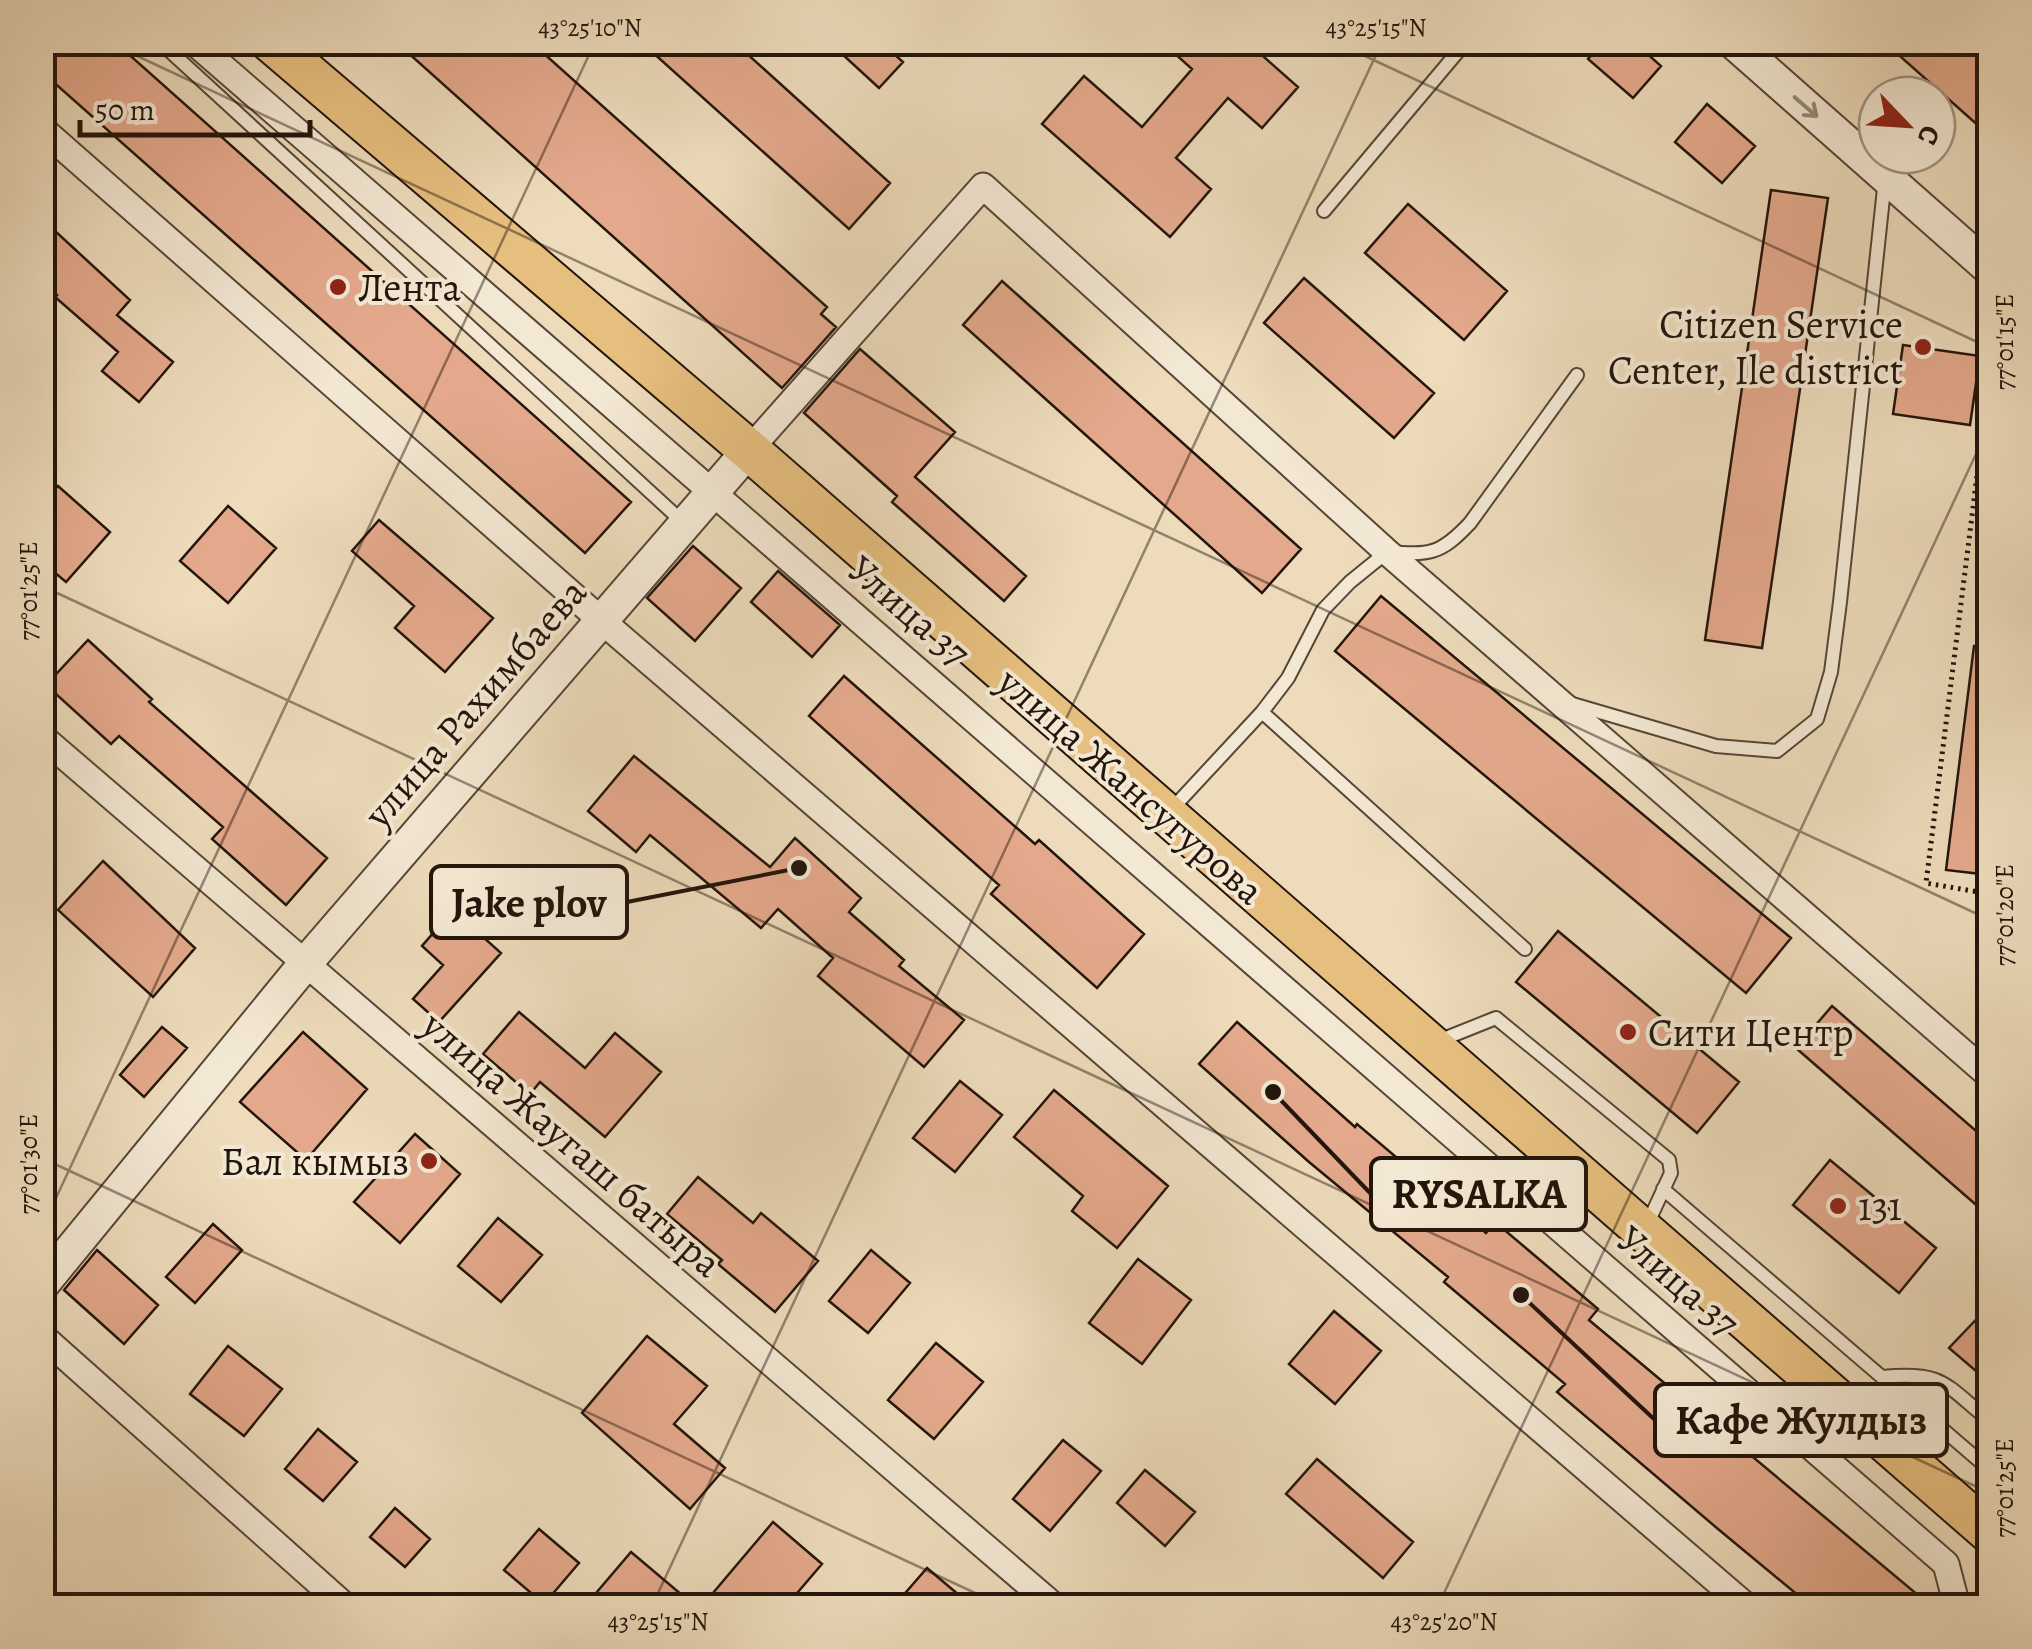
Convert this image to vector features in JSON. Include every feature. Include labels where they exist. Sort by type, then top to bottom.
[{"type":"main road","name":"улица Жансугурова","points":[[270,42],[749,450],[1988,1530]]},
{"type":"street","name":"Улица 37","points":[[194,42],[1946,1564],[1958,1606]]},
{"type":"street","points":[[1733,42],[1990,269]]},
{"type":"street","points":[[42,129],[602,621],[1746,1606]]},
{"type":"street","name":"улица Рахимбаева","points":[[42,1285],[305,964],[983,186],[1387,552]]},
{"type":"street","points":[[1387,552],[1990,1076]]},
{"type":"street","name":"улица Жаугаш батыра","points":[[42,738],[1054,1606]]},
{"type":"street","points":[[42,1336],[345,1606]]},
{"type":"lane","points":[[160,42],[686,524]]},
{"type":"lane","points":[[1324,211],[1466,42]]},
{"type":"lane","points":[[1553,698],[1716,746],[1777,750],[1817,719],[1831,672],[1836,637],[1885,176]]},
{"type":"lane","points":[[1165,816],[1262,712],[1288,678],[1323,610],[1387,552],[1419,555],[1441,551],[1453,541],[1577,375]]},
{"type":"lane","points":[[1262,712],[1525,949]]},
{"type":"lane","points":[[1429,1045],[1496,1018],[1669,1160],[1671,1173],[1644,1232]]},
{"type":"lane","points":[[1663,1189],[1990,1470]]},
{"type":"lane","points":[[1882,1378],[1919,1374],[1937,1378],[1990,1421]]},
{"type":"path","points":[[1990,372],[1926,883],[1990,894]]},
{"type":"building","name":"Лента","points":[[42,42],[115,42],[631,502],[585,553],[42,72]]},
{"type":"building","points":[[396,42],[531,42],[827,307],[821,314],[836,327],[782,388]]},
{"type":"building","points":[[641,42],[734,42],[890,183],[849,229]]},
{"type":"building","points":[[829,42],[881,42],[903,62],[879,88]]},
{"type":"building","points":[[1162,42],[1247,42],[1298,87],[1262,128],[1228,98],[1176,158],[1211,189],[1170,237],[1042,124],[1084,76],[1142,127],[1192,69]]},
{"type":"building","points":[[1603,42],[1634,42],[1661,66],[1633,98],[1588,59]]},
{"type":"building","points":[[1884,42],[1990,42],[1990,136],[1957,107],[1957,75],[1921,75]]},
{"type":"building","points":[[1707,104],[1755,146],[1722,183],[1675,142]]},
{"type":"building","points":[[1771,190],[1828,198],[1762,648],[1705,640]]},
{"type":"building","points":[[1408,204],[1507,291],[1464,340],[1365,253]]},
{"type":"building","points":[[42,219],[130,300],[117,315],[173,362],[139,402],[102,371],[118,352],[42,282]]},
{"type":"building","points":[[1304,278],[1434,393],[1394,438],[1264,323]]},
{"type":"building","points":[[1002,281],[1301,549],[1262,593],[963,325]]},
{"type":"building","points":[[1903,345],[1980,356],[1970,425],[1893,414]]},
{"type":"building","points":[[860,349],[955,432],[915,477],[1026,576],[1004,601],[892,502],[897,496],[804,413]]},
{"type":"building","points":[[58,486],[110,532],[66,582],[42,562],[42,503]]},
{"type":"building","points":[[228,506],[276,548],[228,603],[180,561]]},
{"type":"building","points":[[379,520],[493,618],[445,672],[395,628],[414,606],[352,551]]},
{"type":"building","points":[[693,546],[741,588],[695,641],[647,598]]},
{"type":"building","points":[[778,571],[840,625],[812,657],[751,602]]},
{"type":"building","points":[[1381,596],[1791,938],[1746,993],[1335,651]]},
{"type":"building","points":[[88,640],[152,699],[149,702],[327,858],[286,905],[212,839],[223,827],[119,736],[111,744],[46,685]]},
{"type":"building","points":[[1974,646],[1990,647],[1990,875],[1946,870]]},
{"type":"building","points":[[844,676],[1144,934],[1097,988],[991,894],[999,885],[809,716]]},
{"type":"building","points":[[634,756],[770,867],[795,838],[861,898],[849,912],[904,960],[899,966],[964,1020],[924,1067],[818,976],[833,958],[778,909],[761,928],[650,835],[636,852],[588,811]]},
{"type":"building","points":[[103,861],[195,948],[153,997],[58,910]]},
{"type":"building","points":[[453,910],[501,953],[439,1022],[413,999],[443,965],[422,946]]},
{"type":"building","name":"Сити Центр","points":[[1558,931],[1739,1082],[1697,1133],[1516,982]]},
{"type":"building","points":[[1832,1006],[1990,1143],[1990,1217],[1796,1048]]},
{"type":"building","points":[[519,1012],[585,1068],[615,1033],[661,1072],[605,1137],[540,1082],[530,1094],[483,1054]]},
{"type":"building","points":[[1237,1022],[1355,1127],[1357,1124],[1486,1233],[1495,1222],[1598,1309],[1589,1320],[1931,1606],[1811,1606],[1718,1529],[1557,1392],[1565,1384],[1444,1282],[1448,1277],[1199,1064]]},
{"type":"building","points":[[162,1027],[187,1048],[144,1097],[120,1075]]},
{"type":"building","points":[[303,1032],[367,1089],[306,1160],[240,1102]]},
{"type":"building","points":[[960,1081],[1002,1115],[955,1172],[913,1138]]},
{"type":"building","points":[[1054,1090],[1168,1186],[1117,1248],[1072,1211],[1083,1196],[1014,1137]]},
{"type":"building","points":[[415,1134],[460,1174],[400,1243],[354,1202]]},
{"type":"building","points":[[1830,1160],[1936,1248],[1899,1293],[1793,1205]]},
{"type":"building","points":[[698,1177],[753,1223],[761,1213],[818,1261],[775,1312],[667,1214]]},
{"type":"building","points":[[498,1218],[542,1255],[501,1302],[458,1266]]},
{"type":"building","points":[[213,1224],[242,1250],[195,1303],[166,1277]]},
{"type":"building","points":[[97,1250],[158,1305],[124,1344],[64,1290]]},
{"type":"building","points":[[871,1250],[910,1283],[868,1333],[829,1301]]},
{"type":"building","points":[[1138,1259],[1191,1300],[1142,1364],[1089,1323]]},
{"type":"building","points":[[1990,1305],[1990,1383],[1949,1348]]},
{"type":"building","points":[[1334,1311],[1381,1351],[1335,1404],[1289,1364]]},
{"type":"building","points":[[647,1336],[707,1386],[674,1424],[725,1468],[690,1509],[582,1413]]},
{"type":"building","points":[[936,1343],[983,1382],[934,1439],[888,1400]]},
{"type":"building","points":[[228,1346],[282,1389],[244,1436],[190,1394]]},
{"type":"building","points":[[318,1429],[357,1462],[323,1501],[285,1469]]},
{"type":"building","points":[[1063,1440],[1101,1471],[1050,1531],[1013,1499]]},
{"type":"building","points":[[1317,1459],[1413,1542],[1383,1578],[1286,1494]]},
{"type":"building","points":[[1145,1470],[1195,1512],[1165,1546],[1117,1503]]},
{"type":"building","points":[[395,1508],[430,1539],[405,1567],[370,1537]]},
{"type":"building","points":[[773,1522],[822,1564],[786,1606],[702,1606]]},
{"type":"building","points":[[539,1529],[579,1563],[544,1604],[504,1570]]},
{"type":"building","points":[[631,1552],[695,1606],[585,1606]]},
{"type":"building","points":[[927,1568],[972,1606],[894,1606]]},
{"type":"place","name":"Лента","points":[[338,287]]},
{"type":"place","name":"Citizen Service Center, Ile district","points":[[1923,347]]},
{"type":"place","name":"Jake plov","points":[[799,868]]},
{"type":"place","name":"Сити Центр","points":[[1628,1032]]},
{"type":"place","name":"RYSALKA","points":[[1273,1092]]},
{"type":"place","name":"Бал кымыз","points":[[429,1161]]},
{"type":"place","name":"131","points":[[1838,1206]]},
{"type":"place","name":"Кафе Жулдыз","points":[[1521,1295]]}]
